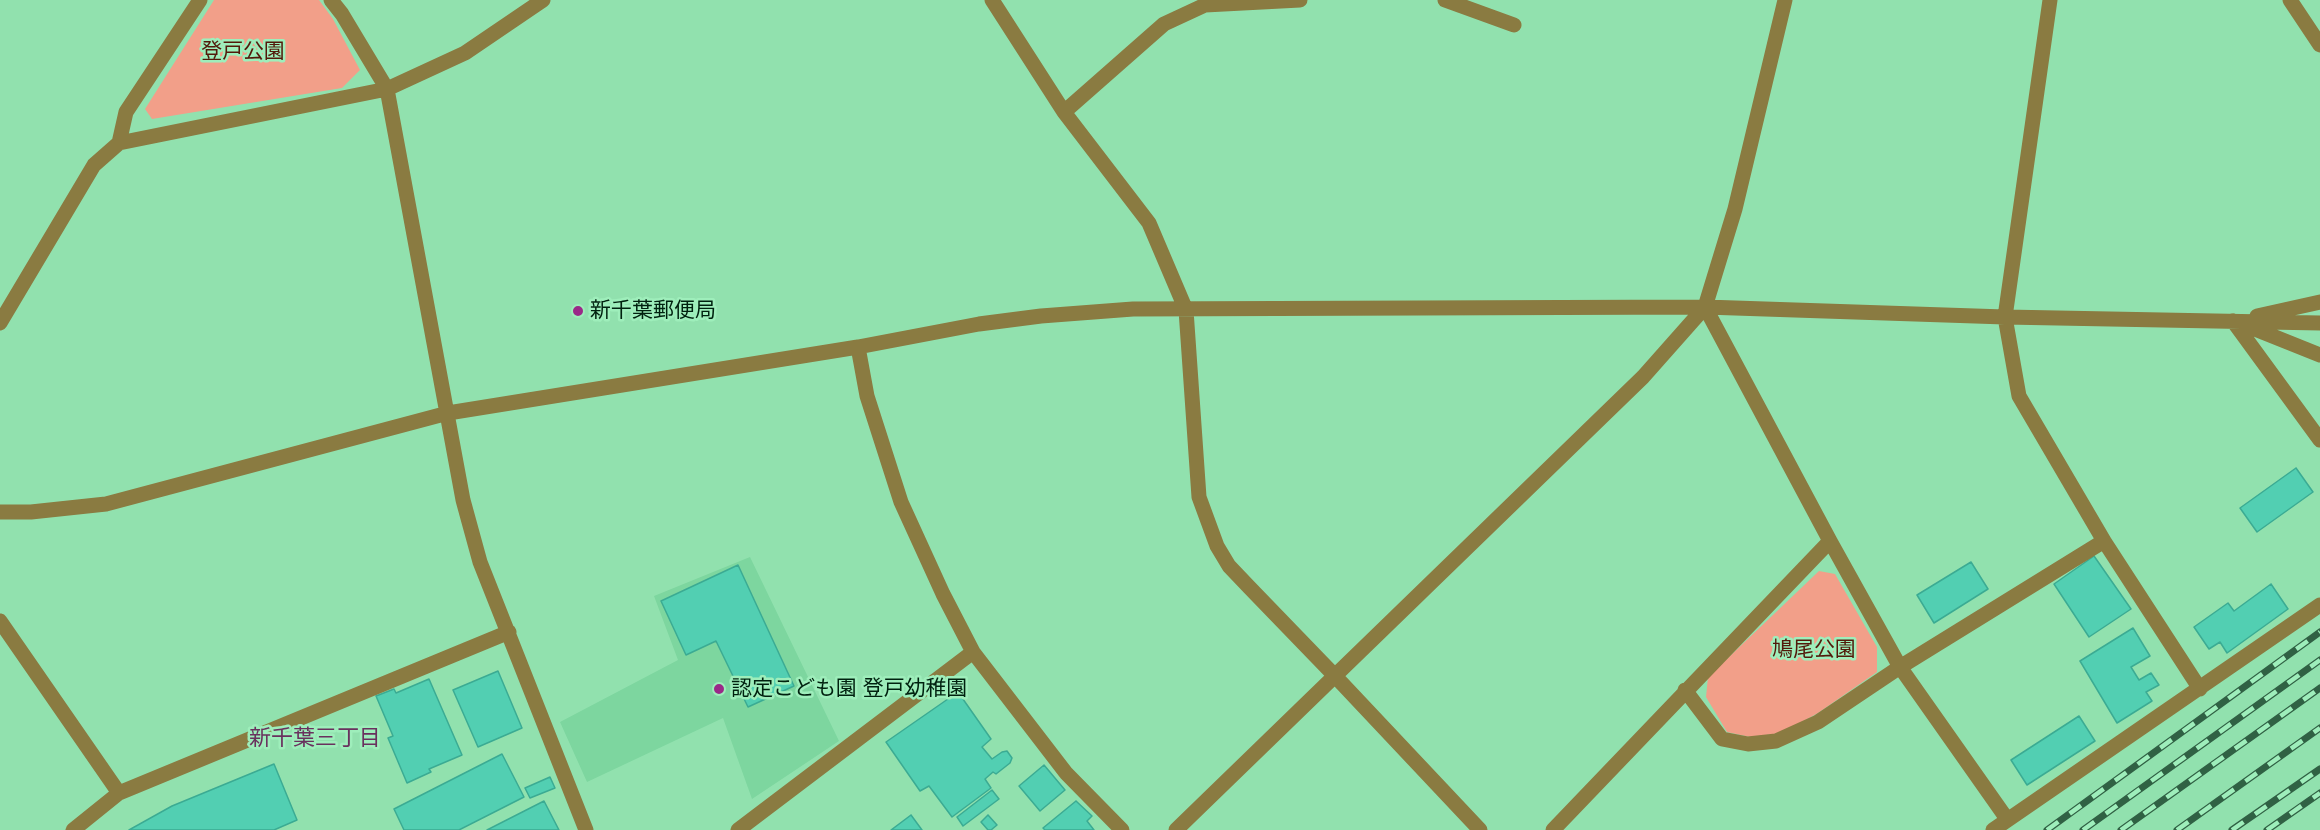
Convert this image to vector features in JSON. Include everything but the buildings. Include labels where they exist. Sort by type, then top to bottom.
[{"type":"street","points":[[120,143],[126,112],[200,0]]},
{"type":"street","points":[[331,0],[342,14],[387,89],[463,500],[480,562],[586,830]]},
{"type":"street","points":[[2,314],[94,165],[120,143],[387,89],[465,52],[543,0]]},
{"type":"street","points":[[992,0],[1064,112],[1149,223],[1186,310],[1200,497],[1207,523],[1217,546],[1229,566],[1480,830]]},
{"type":"street","points":[[1064,112],[1164,24],[1204,5],[1300,0]]},
{"type":"street","points":[[1445,0],[1514,25]]},
{"type":"street","points":[[1176,830],[1643,377],[1705,307],[1735,209],[1785,0]]},
{"type":"street","points":[[2050,0],[2005,316],[2019,396],[2104,542],[2200,689]]},
{"type":"street","points":[[2290,0],[2320,45]]},
{"type":"street","points":[[2233,321],[2320,302]]},
{"type":"street","points":[[1705,307],[1900,667],[2007,819]]},
{"type":"street","points":[[0,512],[31,513],[106,504],[448,413],[858,347],[979,324],[1041,316],[1133,309],[1705,307],[2320,323]]},
{"type":"street","points":[[2233,321],[2320,355]]},
{"type":"street","points":[[2233,321],[2320,440]]},
{"type":"street","points":[[858,347],[867,396],[901,502],[943,594],[973,652],[1066,773],[1122,830]]},
{"type":"street","points":[[1553,830],[1830,541]]},
{"type":"street","points":[[1685,690],[1722,739],[1748,744],[1776,741],[1818,722],[1900,667],[2104,542]]},
{"type":"street","points":[[1993,830],[2320,605]]},
{"type":"street","points":[[0,621],[119,794]]},
{"type":"street","points":[[73,830],[119,794],[508,632]]},
{"type":"street","points":[[738,830],[973,652]]},
{"type":"shaded area","name":"認定こども園 登戸幼稚園","points":[[750,557],[839,741],[752,799],[723,718],[587,782],[560,722],[678,660],[654,596]]},
{"type":"green space","name":"登戸公園","points":[[214,0],[319,0],[333,19],[360,70],[342,88],[152,119],[145,109]]},
{"type":"green space","name":"鳩尾公園","points":[[1819,571],[1835,574],[1877,647],[1877,672],[1818,713],[1782,733],[1750,737],[1727,732],[1706,697],[1708,677]]},
{"type":"railway","points":[[2047,830],[2320,632]]},
{"type":"railway","points":[[2083,830],[2320,660]]},
{"type":"railway","points":[[2121,830],[2320,688]]},
{"type":"railway","points":[[2177,830],[2320,728]]},
{"type":"railway","points":[[2232,830],[2320,769]]},
{"type":"railway","points":[[2267,830],[2320,793]]},
{"type":"place","name":"新千葉郵便局","points":[[578,311]]},
{"type":"place","name":"認定こども園 登戸幼稚園","points":[[719,689]]},
{"type":"district","name":"新千葉三丁目","points":[[315,739]]}]
